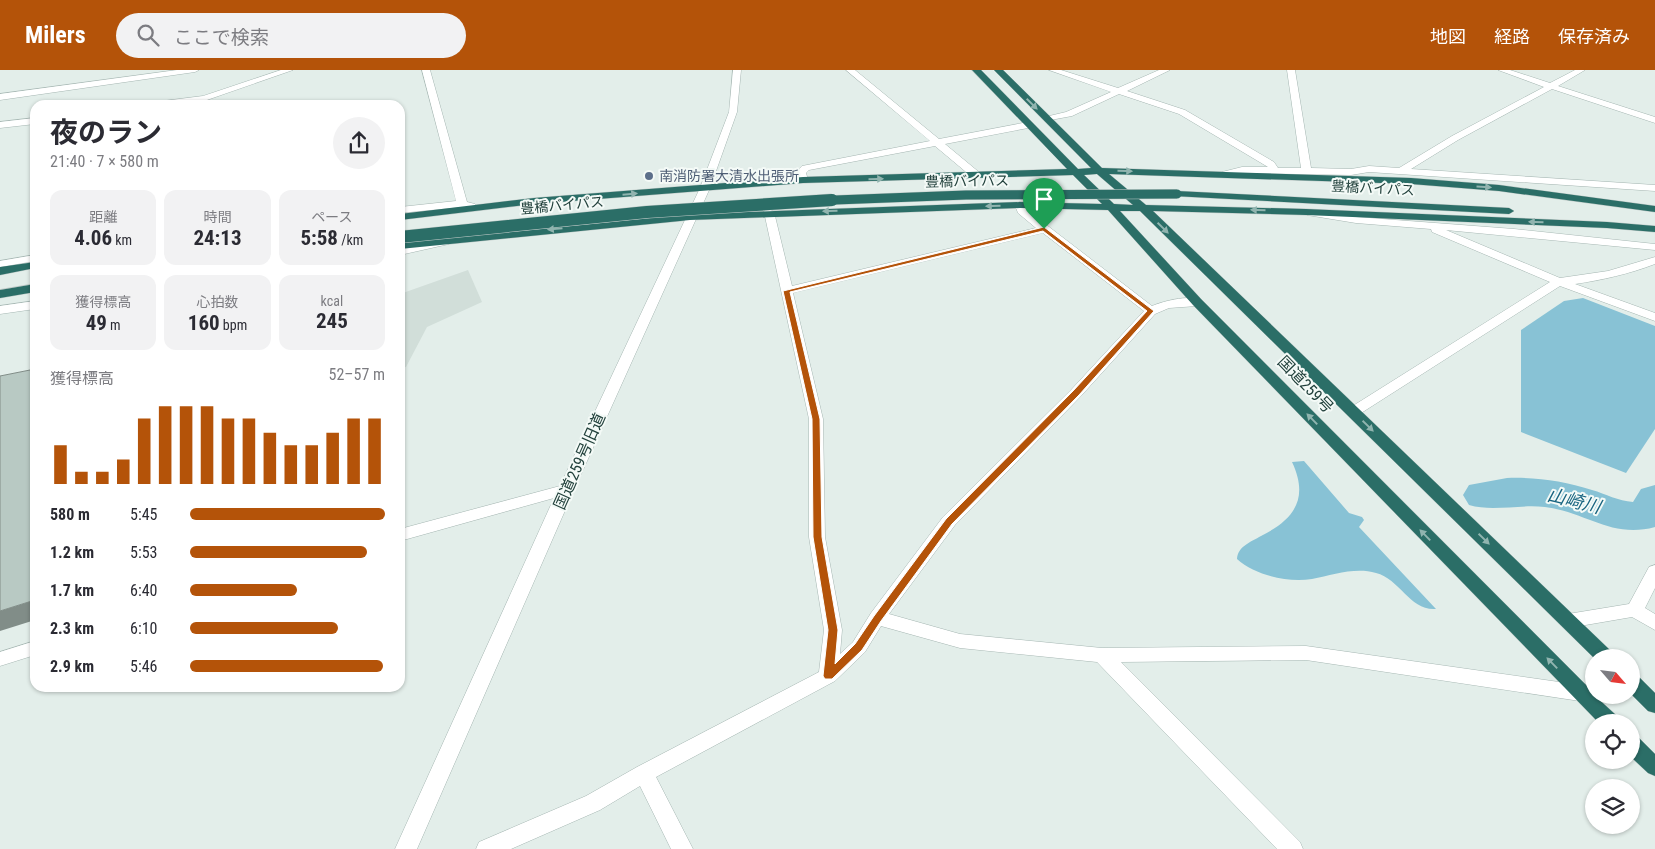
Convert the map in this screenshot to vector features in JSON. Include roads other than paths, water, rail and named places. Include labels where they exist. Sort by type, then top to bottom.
[{"type":"highway","name":"国道259号","points":[[976,70],[1028,125],[1111,207],[1197,302],[1602,714]]},
{"type":"highway","name":"国道259号","points":[[998,70],[1099,170],[1142,207],[1597,649]]},
{"type":"highway","points":[[405,216],[477,208],[803,180],[1099,170],[1411,181],[1498,188],[1655,209]]},
{"type":"highway","name":"豊橋バイパス","points":[[405,236],[517,223],[735,206],[894,198],[1040,194],[1177,194],[1260,197],[1534,212],[1655,222]]},
{"type":"highway","points":[[405,245],[690,217],[769,212],[1020,205],[1306,212],[1607,225],[1655,229]]},
{"type":"highway","points":[[0,271],[30,266]]},
{"type":"highway","points":[[0,294],[30,289]]},
{"type":"highway","points":[[0,304],[30,299]]},
{"type":"highway","points":[[1640,691],[1655,705]]},
{"type":"highway","points":[[1640,752],[1655,767]]},
{"type":"street","points":[[0,97],[196,70]]},
{"type":"street","points":[[209,100],[289,70]]},
{"type":"street","points":[[426,70],[462,204]]},
{"type":"street","name":"国道259号旧道","points":[[406,849],[566,490],[690,217],[706,188],[733,112],[737,70]]},
{"type":"street","points":[[850,70],[936,143],[976,174]]},
{"type":"street","points":[[1053,70],[1182,112],[1271,164],[1275,170]]},
{"type":"street","points":[[1048,119],[1069,114],[1166,70]]},
{"type":"street","points":[[1291,70],[1306,170]]},
{"type":"street","points":[[1502,70],[1655,120]]},
{"type":"street","points":[[1402,172],[1455,138],[1581,70]]},
{"type":"street","points":[[0,125],[30,122]]},
{"type":"street","points":[[803,180],[800,172],[806,168],[1028,125]]},
{"type":"street","points":[[1226,174],[1242,170],[1350,172],[1370,169],[1655,188]]},
{"type":"street","points":[[405,210],[462,204],[477,208]]},
{"type":"street","points":[[1020,205],[1022,211],[1044,229],[1151,311]]},
{"type":"street","points":[[769,212],[816,419],[818,537],[833,630],[828,676]]},
{"type":"street","points":[[1306,212],[1356,220],[1655,247]]},
{"type":"street","points":[[1423,225],[1558,282],[1655,317]]},
{"type":"street","points":[[786,291],[1044,229]]},
{"type":"street","points":[[405,251],[466,238]]},
{"type":"street","points":[[0,264],[30,259]]},
{"type":"street","points":[[1353,412],[1558,282],[1608,275],[1655,260]]},
{"type":"street","points":[[487,849],[593,803],[644,773],[828,676],[859,647],[877,618],[949,521],[1076,393],[1151,311],[1167,304],[1197,302]]},
{"type":"street","points":[[0,310],[30,306]]},
{"type":"street","points":[[405,534],[566,490]]},
{"type":"street","points":[[1635,610],[1655,571]]},
{"type":"street","points":[[1568,621],[1635,610],[1655,623]]},
{"type":"street","points":[[877,618],[960,641],[1102,654],[1306,653],[1580,692]]},
{"type":"street","points":[[0,659],[30,650]]},
{"type":"street","points":[[1102,654],[1292,849]]},
{"type":"street","points":[[644,773],[682,849]]},
{"type":"water","points":[[1583,298],[1655,326],[1655,429],[1626,473],[1521,432],[1521,330],[1564,301]]},
{"type":"water","points":[[1304,461],[1349,513],[1362,517],[1364,520],[1359,527],[1436,609],[1419,605],[1392,581],[1376,573],[1352,571],[1312,579],[1282,579],[1244,565],[1237,559],[1240,551],[1246,545],[1273,529],[1290,515],[1299,497],[1297,475],[1292,462]]},
{"type":"waterway","name":"山崎川","points":[[1483,495],[1519,492],[1555,495],[1579,500],[1618,514],[1634,517],[1647,513],[1655,499]]},
{"type":"place","name":"南消防署大清水出張所","points":[[649,176]]}]
